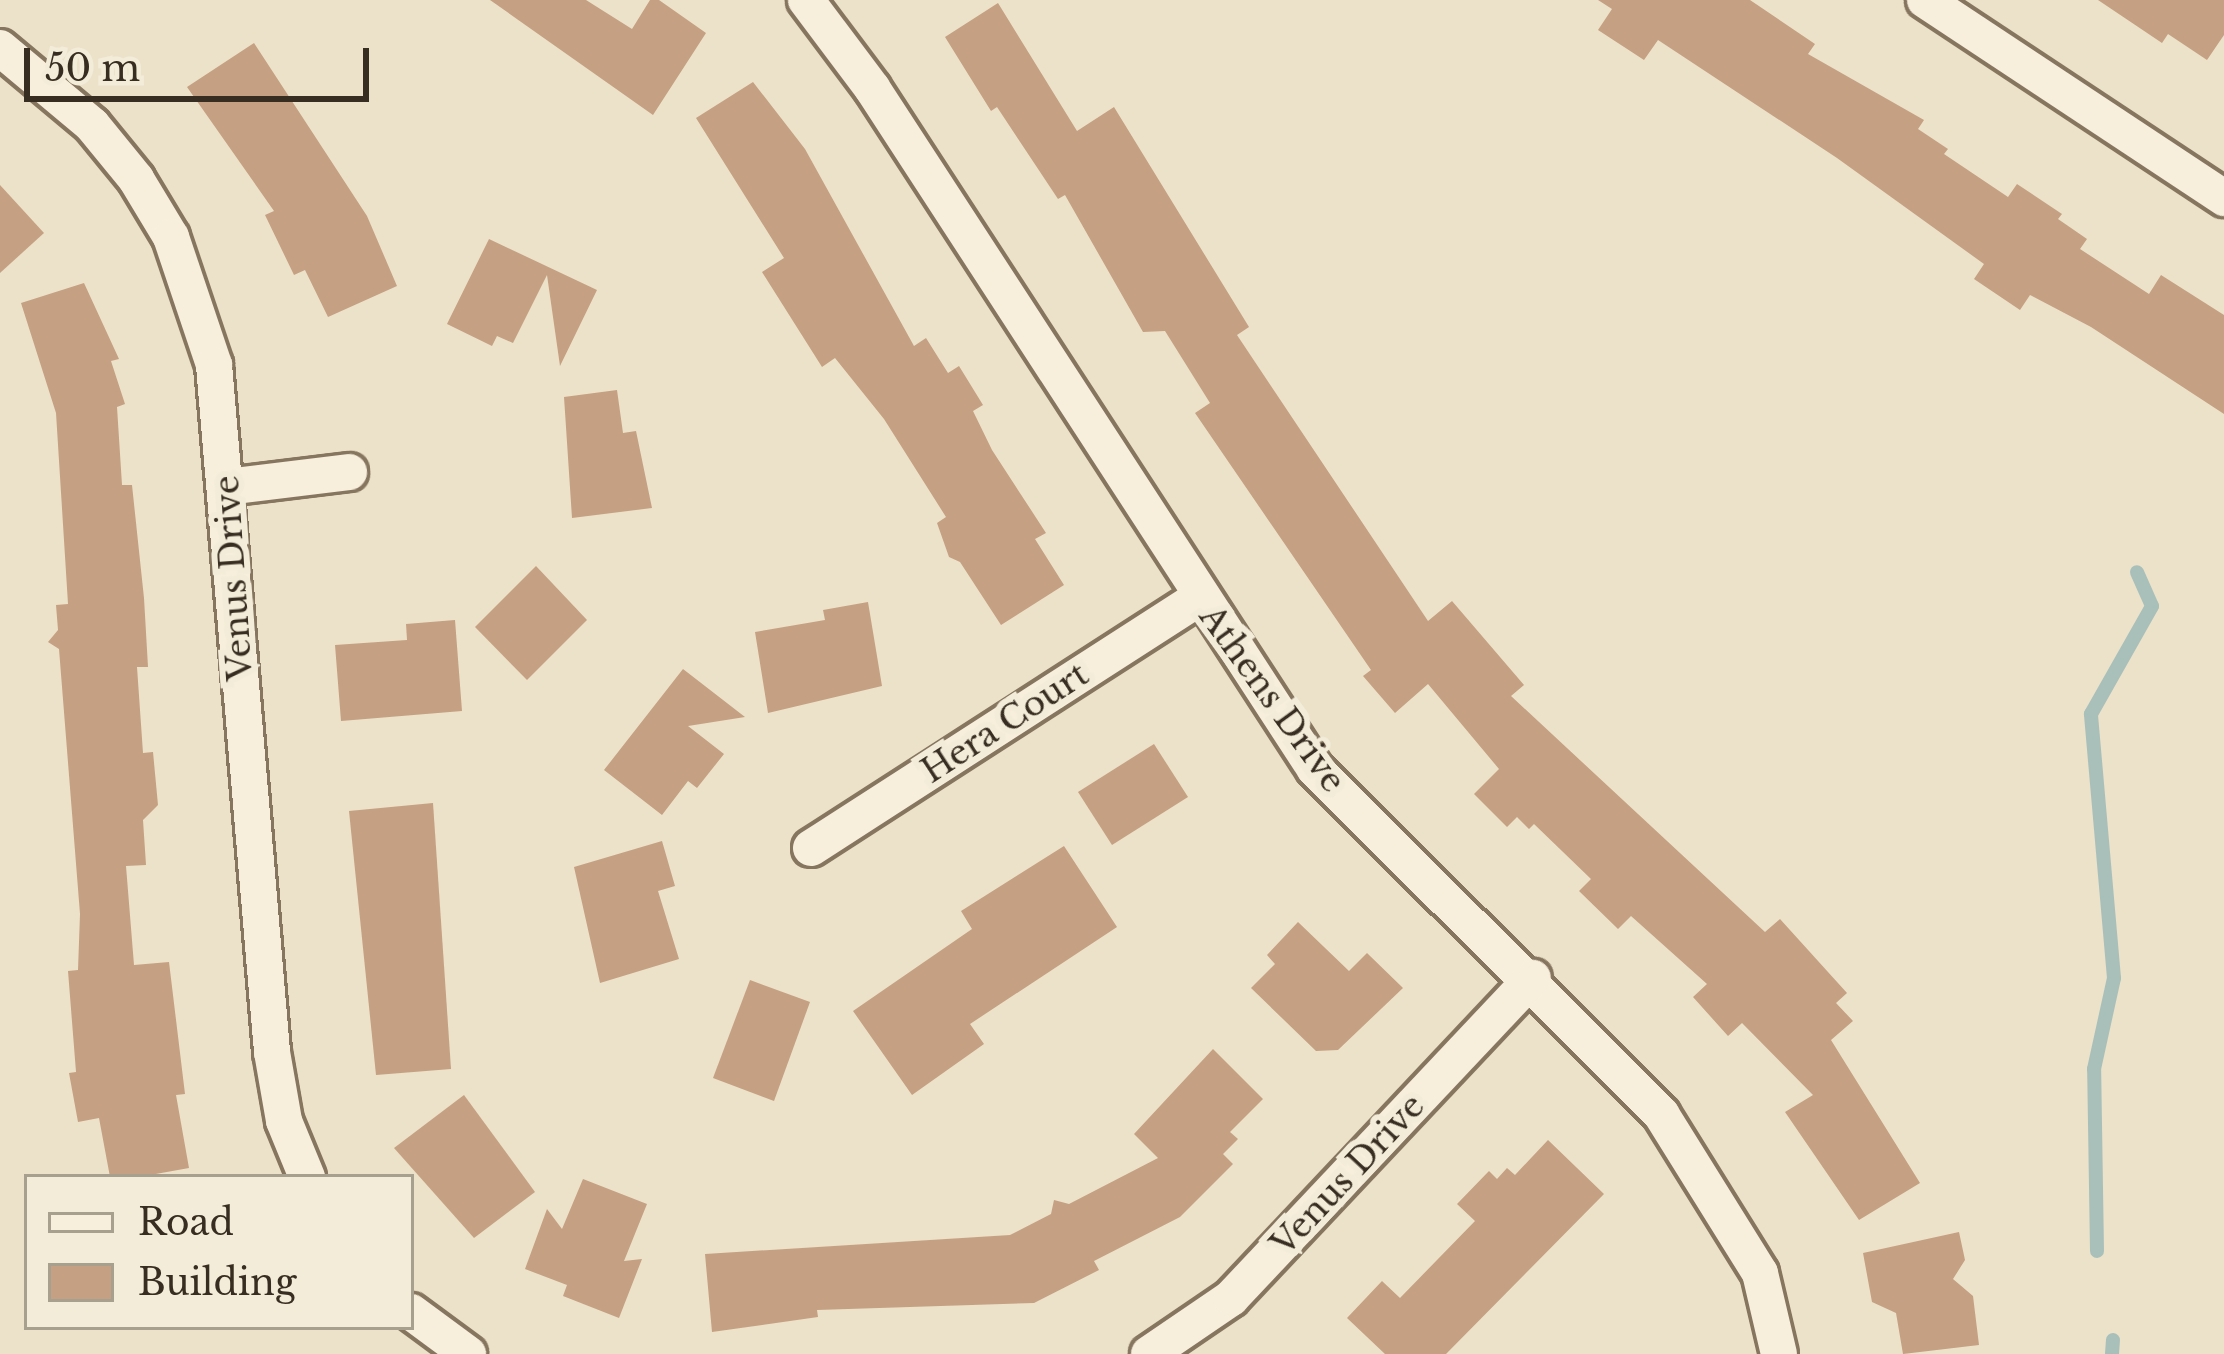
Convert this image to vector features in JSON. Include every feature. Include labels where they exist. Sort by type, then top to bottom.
[{"type":"street","name":"Athens Drive","points":[[806,0],[872,88],[1198,599],[1316,769],[1610,1054],[1699,1168],[1760,1273],[1779,1354]]},
{"type":"street","points":[[1925,0],[2224,198]]},
{"type":"street","name":"Venus Drive","points":[[0,48],[92,125],[171,237],[214,365],[272,1052],[284,1121],[306,1174]]},
{"type":"street","points":[[227,488],[350,472]]},
{"type":"street","name":"Hera Court","points":[[811,848],[1198,599]]},
{"type":"street","name":"Venus Drive","points":[[1148,1354],[1231,1298],[1533,978]]},
{"type":"street","points":[[414,1314],[468,1354]]},
{"type":"building","points":[[490,0],[586,0],[632,29],[650,0],[659,0],[706,33],[653,115]]},
{"type":"building","points":[[1598,0],[1750,0],[1815,44],[1808,54],[1924,120],[1918,129],[1948,149],[1944,154],[2008,197],[2017,184],[2062,214],[2058,219],[2087,239],[2080,249],[2149,294],[2161,275],[2224,315],[2224,414],[2091,327],[2030,295],[2020,310],[1974,279],[1984,264],[1837,158],[1658,40],[1644,60],[1598,30],[1612,9]]},
{"type":"building","points":[[2098,0],[2224,0],[2224,35],[2207,60],[2168,34],[2162,43]]},
{"type":"building","points":[[998,3],[1077,131],[1114,107],[1249,327],[1237,335],[1428,621],[1452,601],[1524,685],[1511,696],[1765,932],[1780,919],[1847,993],[1836,1003],[1853,1021],[1831,1040],[1920,1183],[1859,1220],[1785,1112],[1813,1095],[1742,1023],[1728,1036],[1693,997],[1707,984],[1631,916],[1618,929],[1579,891],[1591,879],[1534,824],[1529,829],[1517,817],[1507,827],[1474,794],[1499,769],[1428,684],[1395,713],[1363,676],[1371,670],[1195,413],[1210,403],[1165,331],[1143,332],[1065,195],[1058,199],[997,107],[991,111],[945,37]]},
{"type":"building","points":[[254,43],[367,216],[397,286],[328,317],[305,270],[294,275],[265,215],[274,211],[187,87]]},
{"type":"building","points":[[753,82],[805,149],[914,346],[926,338],[948,373],[959,366],[983,405],[973,411],[992,450],[1046,533],[1035,539],[1064,585],[1001,625],[960,562],[949,557],[937,523],[946,517],[884,419],[835,358],[822,367],[762,272],[784,258],[696,118]]},
{"type":"building","points":[[0,185],[44,233],[0,273]]},
{"type":"building","points":[[489,239],[597,290],[560,366],[547,275],[513,343],[497,336],[492,346],[447,324]]},
{"type":"building","points":[[84,283],[119,359],[111,361],[125,404],[117,407],[122,485],[132,485],[144,598],[148,667],[137,667],[143,753],[153,752],[158,805],[143,820],[146,865],[126,866],[134,965],[169,962],[185,1094],[176,1095],[189,1168],[156,1174],[109,1174],[99,1118],[78,1122],[69,1073],[76,1072],[68,971],[78,970],[80,914],[59,649],[48,642],[58,630],[56,605],[68,604],[56,413],[21,303]]},
{"type":"building","points":[[617,390],[623,433],[636,431],[652,508],[572,518],[564,397]]},
{"type":"building","points":[[536,566],[587,620],[527,680],[475,627]]},
{"type":"building","points":[[868,602],[882,686],[768,713],[755,632],[825,620],[823,610]]},
{"type":"building","points":[[455,620],[462,711],[341,721],[335,645],[407,640],[406,624]]},
{"type":"building","points":[[683,669],[745,717],[688,726],[724,754],[697,788],[688,781],[662,815],[604,770]]},
{"type":"building","points":[[1154,744],[1188,797],[1112,845],[1078,792]]},
{"type":"building","points":[[433,803],[451,1069],[376,1075],[349,811]]},
{"type":"building","points":[[662,841],[675,886],[658,891],[679,959],[600,983],[574,867]]},
{"type":"building","points":[[1064,846],[1117,927],[970,1024],[984,1044],[912,1095],[853,1011],[972,929],[961,911]]},
{"type":"building","points":[[1298,922],[1349,971],[1367,953],[1403,988],[1338,1050],[1316,1051],[1251,988],[1275,964],[1267,955]]},
{"type":"building","points":[[750,980],[810,1002],[774,1101],[713,1078]]},
{"type":"building","points":[[1213,1049],[1263,1099],[1230,1132],[1238,1139],[1223,1154],[1233,1164],[1180,1217],[1094,1261],[1099,1270],[1034,1303],[817,1310],[818,1317],[712,1332],[705,1254],[1010,1235],[1051,1214],[1054,1200],[1069,1204],[1158,1158],[1134,1134]]},
{"type":"building","points":[[464,1095],[535,1192],[474,1238],[394,1148]]},
{"type":"building","points":[[1548,1140],[1604,1194],[1446,1354],[1385,1354],[1347,1318],[1382,1281],[1400,1298],[1475,1221],[1457,1204],[1489,1171],[1497,1179],[1507,1168],[1515,1175]]},
{"type":"building","points":[[583,1179],[647,1204],[624,1261],[642,1259],[619,1318],[563,1296],[567,1285],[525,1269],[547,1209],[562,1229]]},
{"type":"building","points":[[1959,1232],[1965,1260],[1953,1279],[1973,1296],[1979,1345],[1903,1354],[1896,1313],[1872,1302],[1863,1253]]},
{"type":"waterway","points":[[2097,1251],[2094,1069],[2114,978],[2091,714],[2152,606],[2137,572]]},
{"type":"waterway","points":[[2112,1354],[2113,1340]]}]
